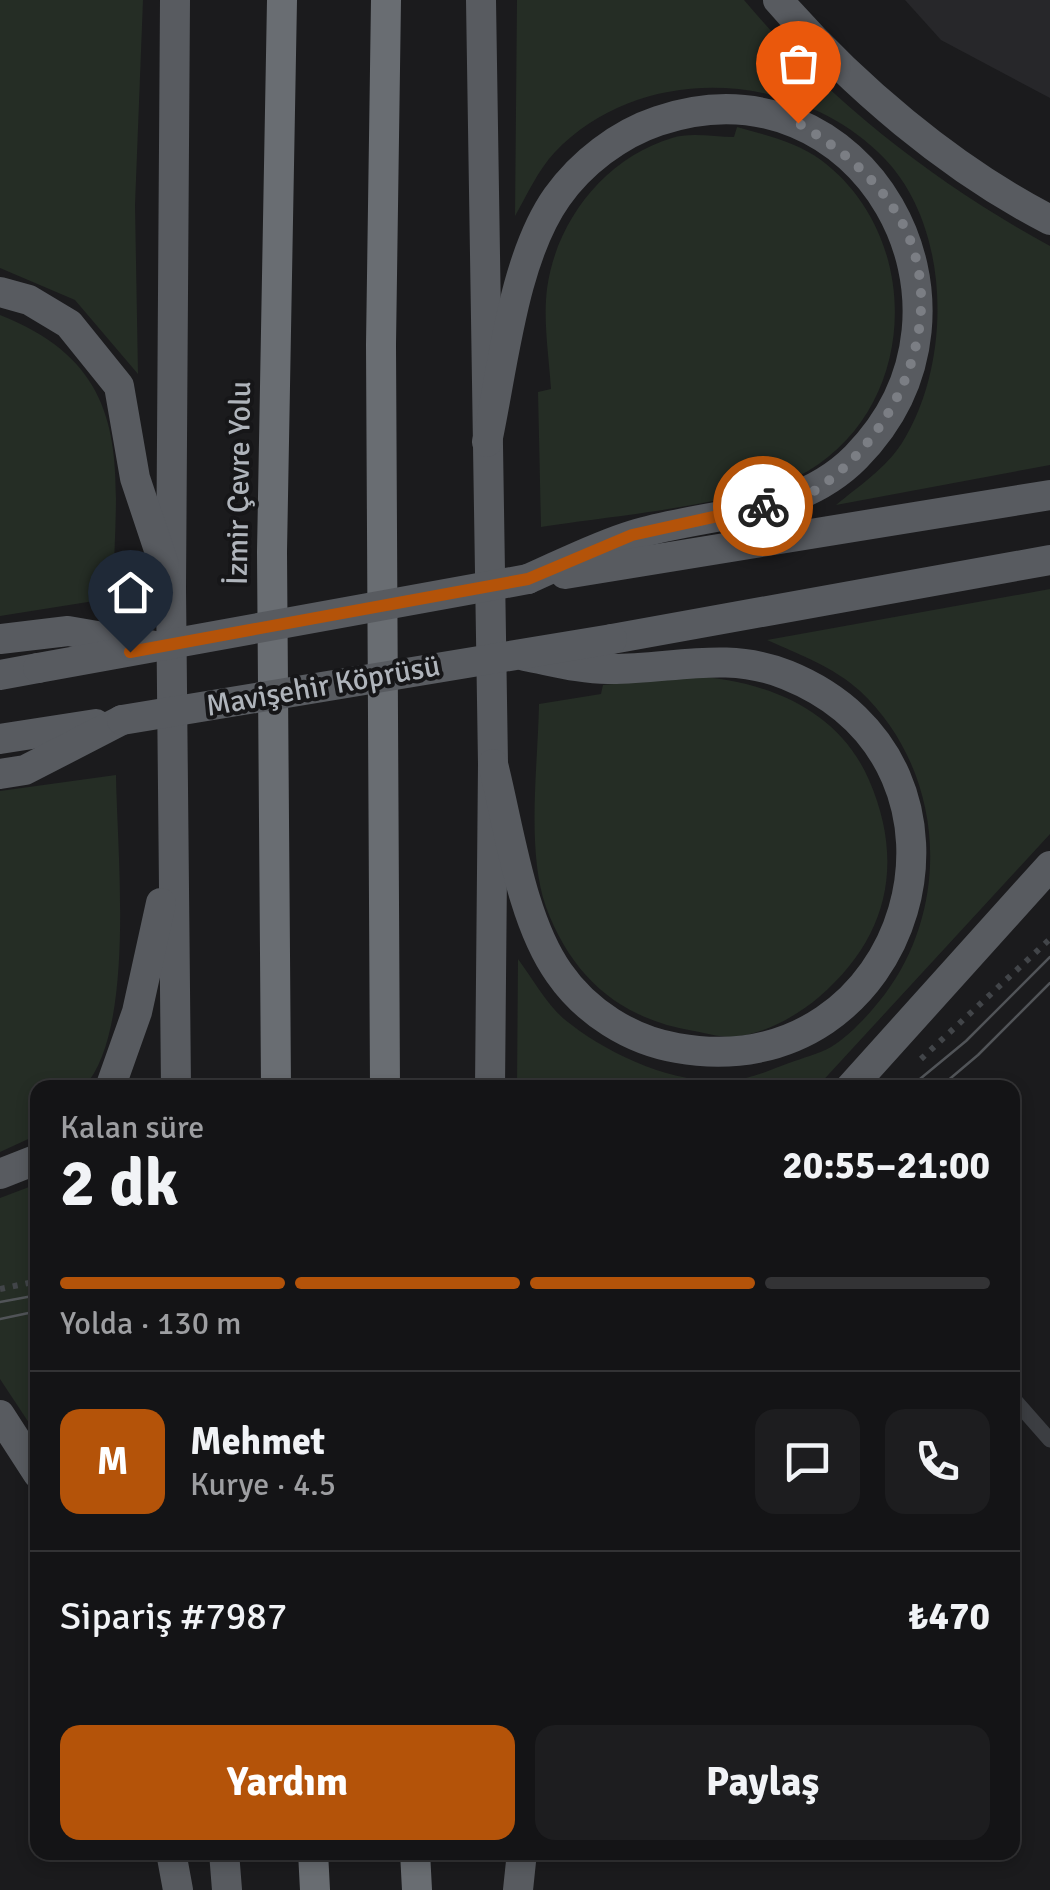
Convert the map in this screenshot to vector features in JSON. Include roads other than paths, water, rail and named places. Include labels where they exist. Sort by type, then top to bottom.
[{"type":"highway","name":"İzmir Çevre Yolu","points":[[276,1080],[272,552],[282,0]]},
{"type":"highway","points":[[385,1080],[381,345],[386,0]]},
{"type":"highway","points":[[313,1860],[315,1890]]},
{"type":"highway","points":[[415,1860],[417,1890]]},
{"type":"main road","points":[[175,0],[172,851],[176,1080]]},
{"type":"main road","points":[[481,0],[493,764],[490,1080]]},
{"type":"main road","points":[[778,0],[808,34],[899,116],[1012,200],[1050,220]]},
{"type":"main road","points":[[486,442],[533,240],[558,196],[593,159],[634,129],[693,109],[752,110],[798,123],[839,148],[896,212],[914,256],[921,312],[913,361],[891,412],[856,457],[811,493],[720,518],[632,535],[528,579]]},
{"type":"main road","points":[[0,292],[30,300],[69,324],[118,386],[134,478],[172,588]]},
{"type":"main road","points":[[0,675],[528,579],[625,567],[1050,495]]},
{"type":"main road","name":"Mavişehir Köprüsü","points":[[0,739],[612,639],[1050,560]]},
{"type":"main road","points":[[14,638],[68,631],[161,647]]},
{"type":"main road","points":[[493,764],[530,910],[558,972],[594,1012],[628,1033],[660,1045],[712,1054],[765,1050],[812,1030],[851,1000],[886,956],[907,901],[912,860],[909,816],[896,774],[867,731],[828,698],[789,676],[714,659],[606,669],[508,654]]},
{"type":"main road","points":[[13,772],[122,720]]},
{"type":"main road","points":[[113,1080],[137,1012],[172,851]]},
{"type":"main road","points":[[857,1080],[1050,866]]},
{"type":"main road","points":[[0,1174],[30,1162]]},
{"type":"main road","points":[[0,1415],[30,1462]]},
{"type":"main road","points":[[172,1860],[178,1890]]},
{"type":"main road","points":[[225,1860],[227,1890]]},
{"type":"main road","points":[[508,1860],[508,1890]]},
{"type":"main road","points":[[518,1890],[521,1860]]},
{"type":"lane","points":[[1020,1406],[1050,1440]]},
{"type":"tram line","points":[[919,1080],[966,1041],[1050,957]]},
{"type":"tram line","points":[[948,1080],[1050,983]]},
{"type":"tram line","points":[[0,1302],[30,1296]]},
{"type":"tram line","points":[[0,1319],[30,1313]]}]
